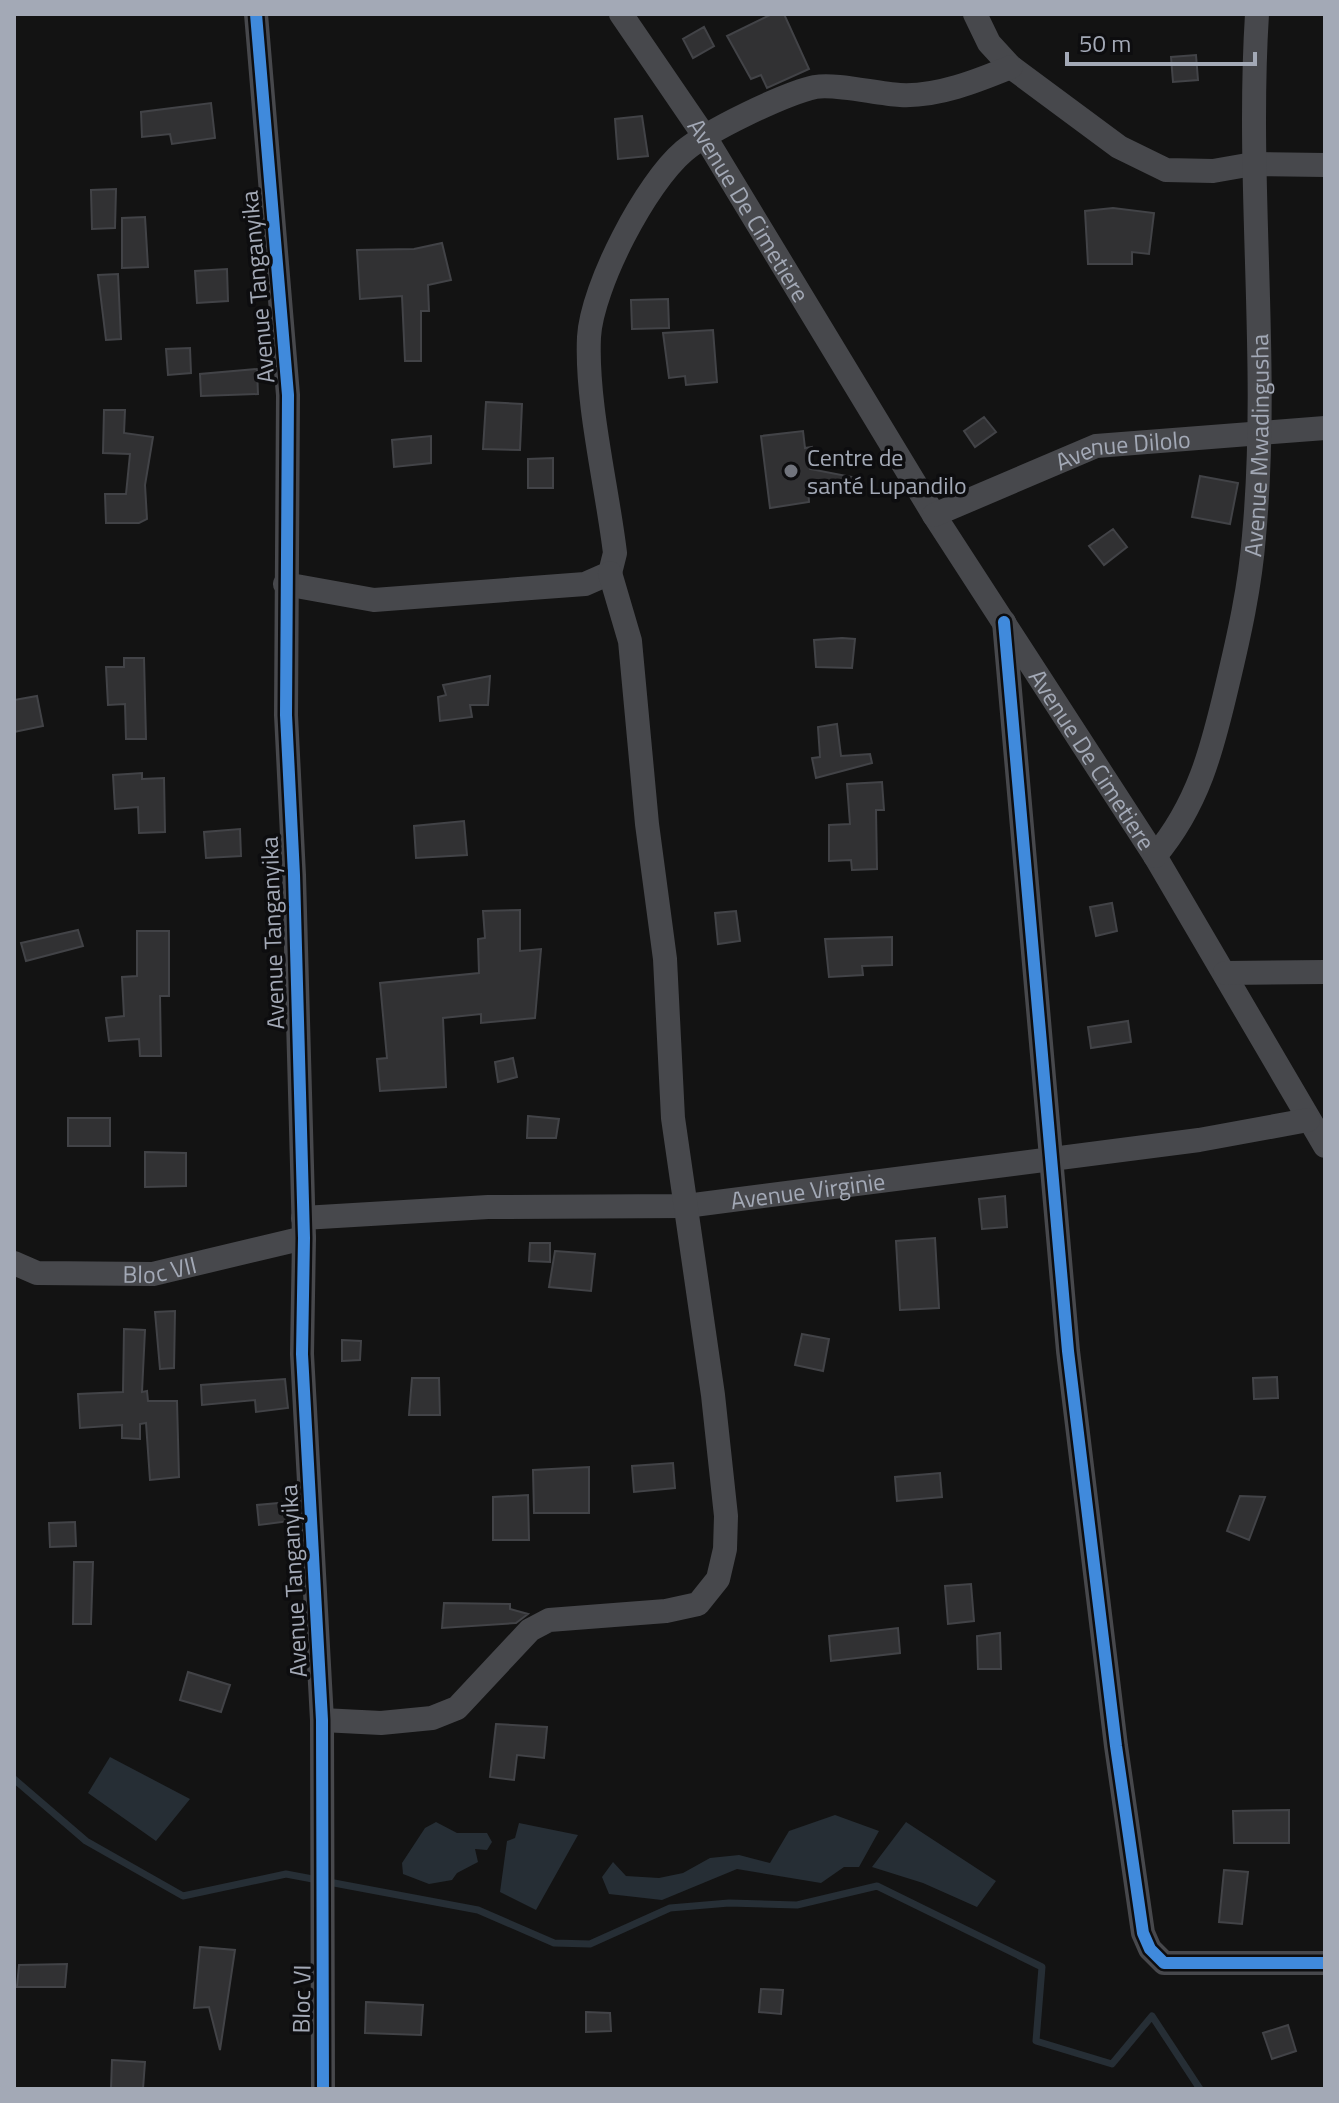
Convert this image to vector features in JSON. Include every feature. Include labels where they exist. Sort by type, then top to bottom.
[{"type":"street","name":"Avenue Tanganyika","points":[[256,14],[288,395],[286,715],[304,1228],[302,1354],[322,1720],[324,1853]]},
{"type":"street","name":"Avenue De Cimetiere","points":[[621,14],[705,137],[934,515],[1155,856],[1325,1146]]},
{"type":"street","points":[[975,14],[989,43],[1011,67],[1119,147],[1166,170],[1213,171],[1253,164],[1325,165]]},
{"type":"street","name":"Avenue Mwadingusha","points":[[1155,856],[1177,830],[1190,808],[1212,751],[1244,614],[1254,538],[1259,432],[1253,164],[1257,14]]},
{"type":"street","points":[[322,1720],[381,1723],[432,1718],[457,1708],[530,1630],[549,1620],[666,1611],[698,1604],[718,1579],[725,1549],[726,1516],[673,1118],[665,959],[647,824],[630,641],[610,573],[615,553],[595,408],[589,337],[598,289],[655,186],[683,152],[705,137],[818,86],[905,95],[951,88],[1011,67]]},
{"type":"street","name":"Avenue Dilolo","points":[[934,515],[1096,446],[1325,428]]},
{"type":"street","points":[[285,584],[374,600],[585,584],[610,573]]},
{"type":"street","points":[[1004,622],[1029,879],[1048,1159],[1116,1746],[1143,1933],[1150,1949],[1164,1963],[1325,1963]]},
{"type":"street","points":[[1225,973],[1325,972]]},
{"type":"street","name":"Avenue Virginie","points":[[304,1228],[488,1207],[686,1206],[1199,1140],[1308,1120]]},
{"type":"street","name":"Bloc VII","points":[[14,1263],[37,1273],[153,1274],[304,1228]]},
{"type":"street","name":"Bloc VI","points":[[323,2089],[324,1853]]},
{"type":"shaded area","points":[[110,1757],[190,1799],[156,1841],[88,1793]]},
{"type":"shaded area","points":[[835,1815],[879,1831],[859,1867],[844,1867],[821,1883],[737,1869],[662,1900],[609,1894],[602,1877],[613,1862],[626,1876],[659,1878],[683,1873],[710,1858],[739,1855],[770,1863],[789,1831]]},
{"type":"shaded area","points":[[436,1822],[457,1833],[487,1833],[492,1842],[487,1850],[475,1849],[478,1862],[457,1873],[452,1880],[429,1884],[403,1874],[402,1863],[425,1828]]},
{"type":"shaded area","points":[[906,1822],[996,1881],[977,1907],[923,1883],[872,1867]]},
{"type":"shaded area","points":[[519,1823],[578,1835],[536,1910],[500,1892],[507,1841],[515,1838]]},
{"type":"building","points":[[772,14],[784,14],[809,69],[767,88],[761,75],[751,79],[727,36]]},
{"type":"building","points":[[704,27],[714,46],[693,58],[683,39]]},
{"type":"building","points":[[1196,55],[1198,80],[1173,82],[1171,57]]},
{"type":"building","points":[[211,103],[215,138],[172,144],[170,134],[142,137],[141,112]]},
{"type":"building","points":[[642,116],[648,156],[618,159],[615,119]]},
{"type":"building","points":[[116,189],[115,228],[92,229],[91,190]]},
{"type":"building","points":[[1113,208],[1154,213],[1149,254],[1132,252],[1132,264],[1088,264],[1085,211]]},
{"type":"building","points":[[145,217],[148,267],[122,268],[122,218]]},
{"type":"building","points":[[442,243],[451,280],[428,285],[429,311],[421,311],[421,361],[405,361],[402,296],[360,299],[357,250],[414,249]]},
{"type":"building","points":[[227,269],[228,301],[197,303],[195,271]]},
{"type":"building","points":[[118,274],[121,339],[106,340],[98,275]]},
{"type":"building","points":[[668,299],[669,328],[632,329],[631,300]]},
{"type":"building","points":[[713,330],[717,382],[686,385],[685,376],[669,378],[663,333]]},
{"type":"building","points":[[190,348],[191,373],[168,375],[166,349]]},
{"type":"building","points":[[257,369],[258,394],[201,396],[200,374]]},
{"type":"building","points":[[486,402],[522,404],[520,450],[483,449]]},
{"type":"building","points":[[104,410],[125,410],[124,433],[153,437],[145,485],[147,519],[139,523],[106,523],[105,494],[126,494],[130,454],[103,453]]},
{"type":"building","points":[[984,417],[996,432],[975,447],[964,431]]},
{"type":"building","name":"Centre de santé Lupandilo","points":[[803,431],[805,448],[812,447],[810,469],[852,477],[852,482],[808,487],[809,502],[770,508],[761,436]]},
{"type":"building","points":[[431,436],[431,463],[394,467],[392,440]]},
{"type":"building","points":[[553,458],[553,488],[528,488],[528,459]]},
{"type":"building","points":[[1200,476],[1238,483],[1230,524],[1192,517]]},
{"type":"building","points":[[1113,529],[1127,547],[1104,565],[1089,546]]},
{"type":"building","points":[[855,639],[852,668],[816,667],[814,640]]},
{"type":"building","points":[[124,658],[144,658],[146,739],[126,739],[125,704],[108,705],[106,667],[124,667]]},
{"type":"building","points":[[490,676],[488,705],[470,705],[472,717],[440,721],[438,697],[446,695],[443,685]]},
{"type":"building","points":[[37,696],[43,726],[14,732],[14,700]]},
{"type":"building","points":[[837,724],[841,756],[870,754],[872,763],[816,778],[812,758],[820,757],[818,727]]},
{"type":"building","points":[[142,773],[142,779],[164,778],[165,832],[139,833],[138,807],[115,809],[113,775]]},
{"type":"building","points":[[882,782],[884,810],[876,810],[877,869],[852,870],[851,860],[829,861],[829,825],[850,824],[847,784]]},
{"type":"building","points":[[464,821],[467,855],[416,858],[414,826]]},
{"type":"building","points":[[240,829],[241,856],[206,858],[204,832]]},
{"type":"building","points":[[1112,903],[1117,931],[1096,936],[1090,907]]},
{"type":"building","points":[[520,910],[520,951],[541,949],[535,1018],[481,1023],[481,1014],[443,1018],[446,1087],[380,1091],[377,1059],[387,1058],[380,983],[479,973],[478,939],[485,938],[483,911]]},
{"type":"building","points":[[736,911],[740,941],[718,944],[715,913]]},
{"type":"building","points":[[78,930],[83,946],[26,961],[21,943]]},
{"type":"building","points":[[137,931],[169,931],[169,996],[160,996],[161,1056],[140,1056],[139,1039],[109,1041],[106,1018],[124,1016],[122,977],[137,976]]},
{"type":"building","points":[[892,937],[892,965],[862,966],[863,975],[829,977],[825,939]]},
{"type":"building","points":[[1128,1021],[1131,1042],[1091,1048],[1088,1027]]},
{"type":"building","points":[[513,1058],[517,1077],[498,1082],[495,1062]]},
{"type":"building","points":[[528,1116],[559,1119],[556,1138],[527,1138]]},
{"type":"building","points":[[68,1118],[110,1118],[110,1146],[68,1146]]},
{"type":"building","points":[[145,1152],[186,1153],[186,1186],[145,1187]]},
{"type":"building","points":[[1005,1196],[1007,1227],[982,1229],[979,1199]]},
{"type":"building","points":[[935,1238],[939,1308],[900,1310],[896,1241]]},
{"type":"building","points":[[530,1243],[550,1243],[550,1262],[529,1261]]},
{"type":"building","points":[[555,1251],[595,1254],[591,1291],[549,1287]]},
{"type":"building","points":[[175,1311],[174,1368],[160,1369],[155,1312]]},
{"type":"building","points":[[124,1329],[145,1330],[142,1392],[147,1391],[148,1401],[177,1401],[179,1477],[150,1480],[146,1423],[140,1424],[140,1439],[122,1438],[122,1425],[80,1428],[78,1394],[123,1392]]},
{"type":"building","points":[[802,1334],[829,1339],[823,1371],[795,1365]]},
{"type":"building","points":[[342,1340],[361,1341],[360,1360],[342,1361]]},
{"type":"building","points":[[1277,1377],[1278,1398],[1254,1399],[1253,1378]]},
{"type":"building","points":[[412,1378],[439,1378],[440,1415],[409,1415]]},
{"type":"building","points":[[285,1379],[288,1408],[256,1412],[255,1400],[202,1405],[201,1385]]},
{"type":"building","points":[[673,1463],[675,1488],[634,1492],[632,1466]]},
{"type":"building","points":[[589,1467],[589,1513],[534,1513],[533,1470]]},
{"type":"building","points":[[940,1473],[942,1497],[897,1501],[895,1477]]},
{"type":"building","points":[[528,1495],[529,1540],[493,1540],[493,1497]]},
{"type":"building","points":[[1240,1496],[1265,1497],[1249,1540],[1227,1531]]},
{"type":"building","points":[[289,1502],[290,1521],[259,1525],[257,1505]]},
{"type":"building","points":[[75,1522],[76,1546],[50,1547],[49,1523]]},
{"type":"building","points":[[74,1562],[93,1562],[91,1624],[73,1624]]},
{"type":"building","points":[[971,1584],[974,1621],[948,1624],[945,1586]]},
{"type":"building","points":[[444,1603],[510,1604],[510,1609],[528,1614],[516,1623],[442,1628]]},
{"type":"building","points":[[898,1628],[900,1653],[831,1661],[829,1636]]},
{"type":"building","points":[[1000,1633],[1001,1669],[978,1669],[977,1636]]},
{"type":"building","points":[[188,1672],[230,1685],[221,1712],[180,1700]]},
{"type":"building","points":[[496,1724],[547,1727],[544,1758],[517,1755],[514,1780],[490,1777]]},
{"type":"building","points":[[1289,1810],[1289,1843],[1234,1843],[1233,1811]]},
{"type":"building","points":[[1224,1870],[1248,1872],[1242,1924],[1219,1922]]},
{"type":"building","points":[[200,1947],[235,1950],[220,2050],[209,2007],[194,2008]]},
{"type":"building","points":[[67,1964],[65,1987],[17,1987],[19,1965]]},
{"type":"building","points":[[761,1989],[783,1990],[781,2014],[759,2012]]},
{"type":"building","points":[[366,2002],[423,2005],[421,2035],[365,2033]]},
{"type":"building","points":[[586,2012],[610,2013],[611,2031],[586,2032]]},
{"type":"building","points":[[1288,2025],[1296,2051],[1272,2059],[1263,2033]]},
{"type":"building","points":[[112,2060],[145,2062],[143,2089],[111,2089]]},
{"type":"waterway","points":[[14,1779],[86,1841],[183,1896],[286,1874],[478,1910],[554,1943],[590,1944],[670,1908],[729,1903],[797,1905],[877,1886],[1042,1967],[1036,2041],[1112,2064],[1152,2016],[1200,2089]]},
{"type":"cycle path","points":[[256,14],[288,395],[286,715],[294,875],[304,1238],[302,1354],[322,1720],[323,2089]]},
{"type":"cycle path","points":[[1004,622],[1068,1351],[1116,1746],[1143,1933],[1150,1949],[1164,1963],[1325,1963]]},
{"type":"place","name":"Centre de santé Lupandilo","points":[[791,471]]}]
